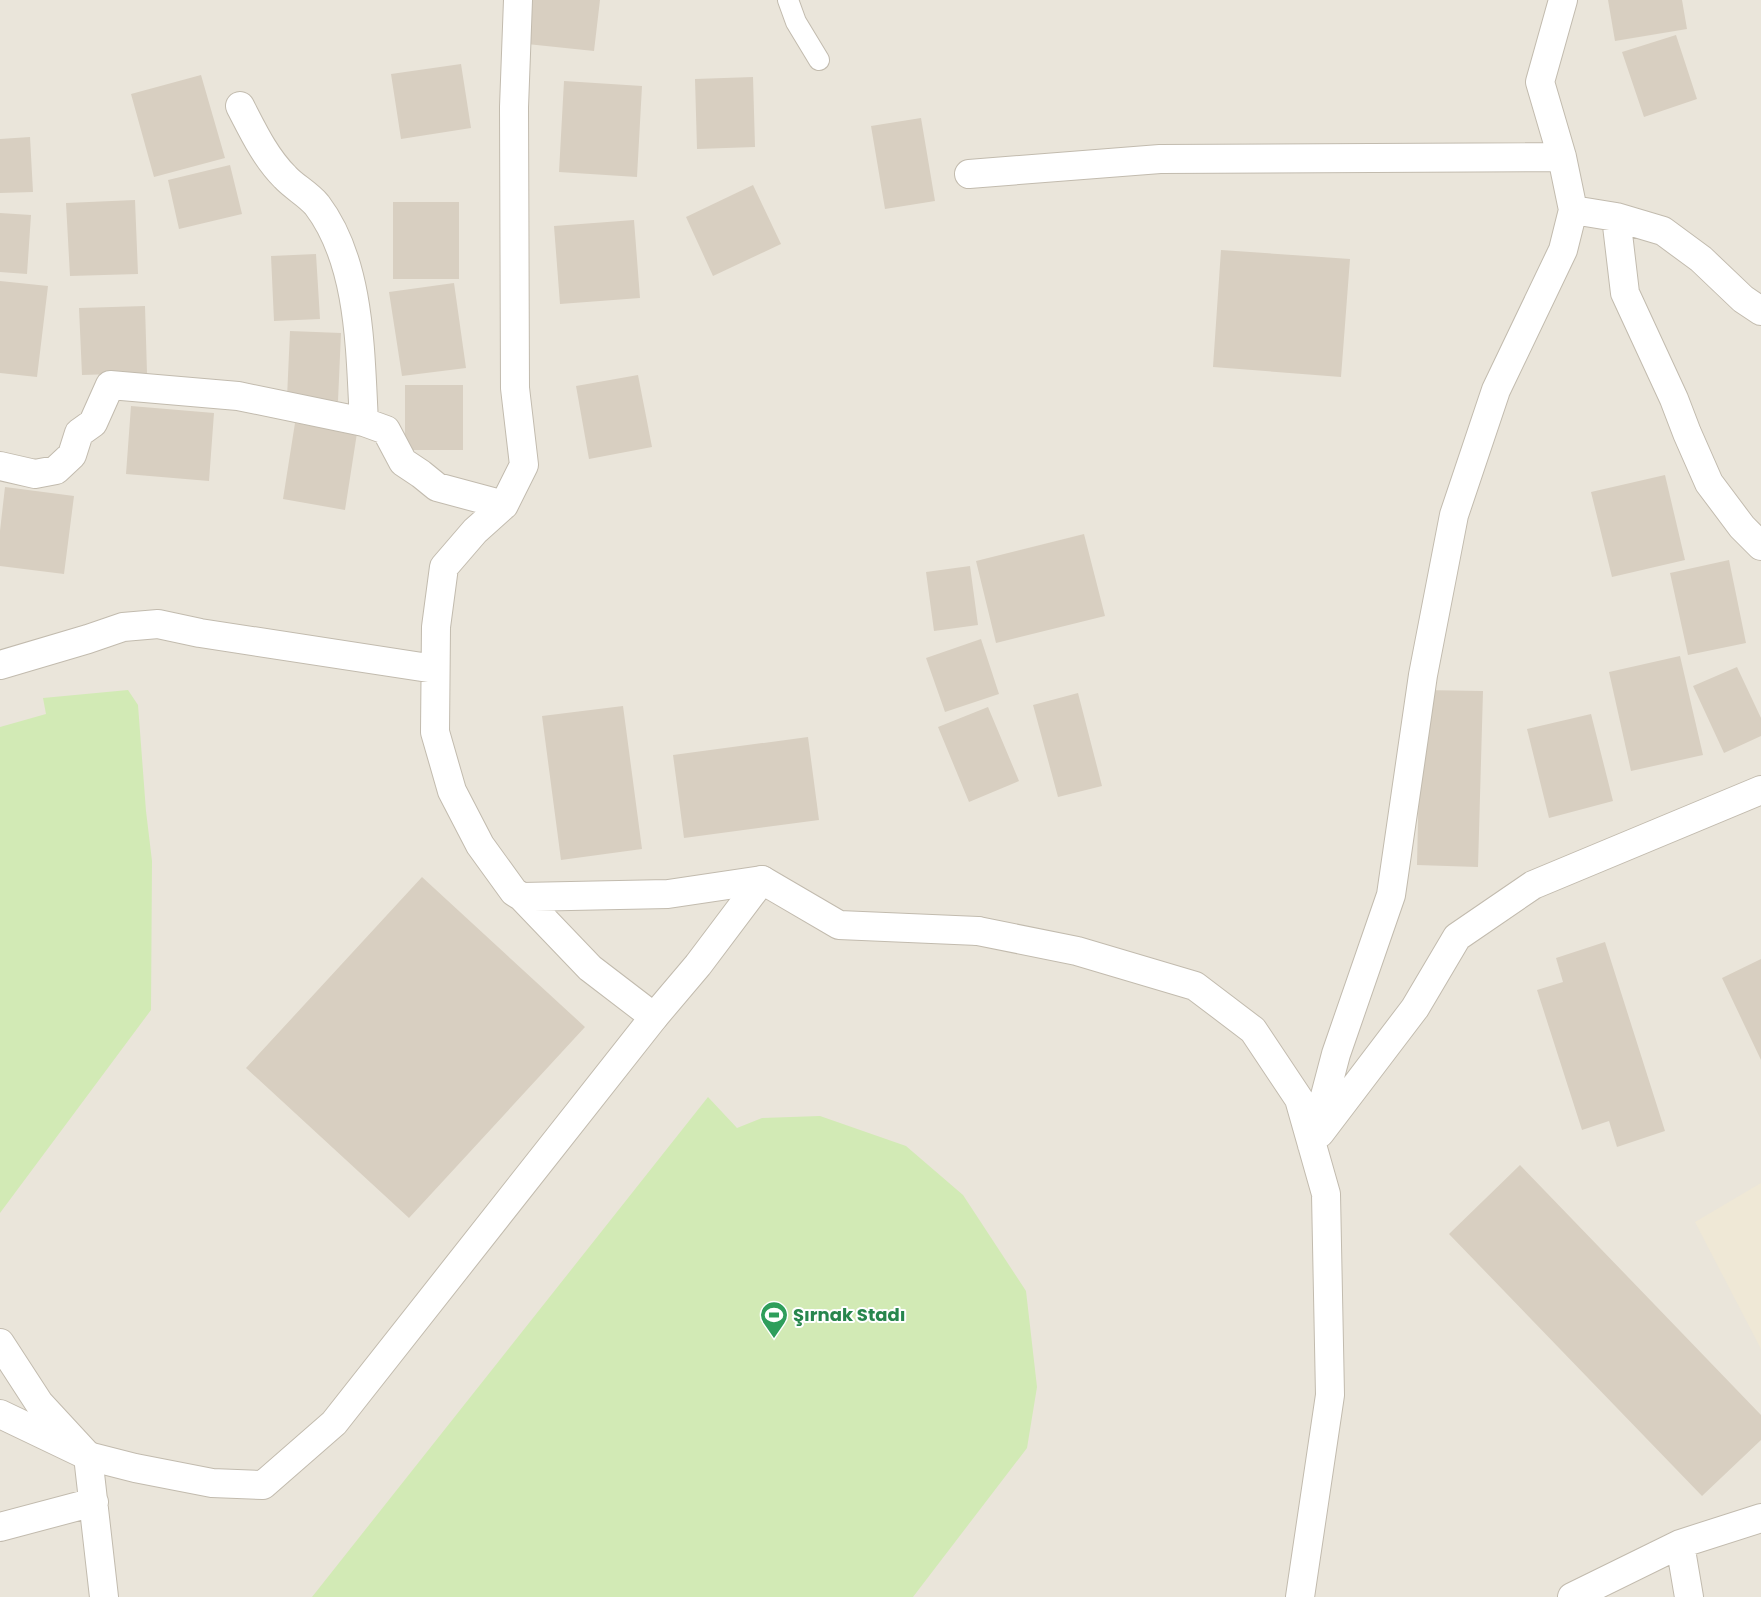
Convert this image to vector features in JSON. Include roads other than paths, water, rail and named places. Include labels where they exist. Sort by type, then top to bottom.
[{"type":"street","points":[[518,0],[514,106],[515,388],[524,465],[504,505],[474,531],[444,567],[436,627],[434,732],[452,791],[480,845],[514,892],[522,897],[590,968],[654,1017]]},
{"type":"street","points":[[1312,1144],[1336,1054],[1391,895],[1423,675],[1454,515],[1496,390],[1563,250],[1574,210],[1562,157],[1540,82],[1563,0]]},
{"type":"street","points":[[240,106],[261,146],[285,177],[316,204],[339,242],[351,286],[359,339],[364,422]]},
{"type":"street","points":[[969,174],[1160,159],[1562,157]]},
{"type":"street","points":[[1574,210],[1616,217],[1663,231],[1701,259],[1743,299],[1761,311]]},
{"type":"street","points":[[1616,217],[1625,293],[1674,399],[1709,483],[1742,527],[1761,546]]},
{"type":"street","points":[[0,466],[35,474],[56,470],[72,455],[79,433],[93,423],[110,386],[238,396],[364,422],[386,430],[402,462],[437,487],[504,505]]},
{"type":"street","points":[[0,665],[124,627],[158,624],[200,633],[435,669]]},
{"type":"street","points":[[1312,1144],[1414,1008],[1458,937],[1533,885],[1761,790]]},
{"type":"street","points":[[0,1414],[88,1456],[135,1468],[212,1483],[263,1485],[334,1423],[654,1017],[698,965],[762,880]]},
{"type":"street","points":[[522,897],[668,894],[762,880],[839,925],[978,931],[1077,951],[1196,986],[1253,1030],[1299,1099],[1326,1194],[1330,1395],[1300,1597]]},
{"type":"street","points":[[0,1343],[39,1404],[88,1456],[104,1597]]},
{"type":"street","points":[[0,1527],[94,1502]]},
{"type":"street","points":[[1572,1597],[1680,1544],[1761,1518]]},
{"type":"street","points":[[1680,1544],[1689,1597]]},
{"type":"lane","points":[[788,0],[796,22],[819,60]]},
{"type":"place","name":"Şırnak Stadı","points":[[774,1339]]}]
